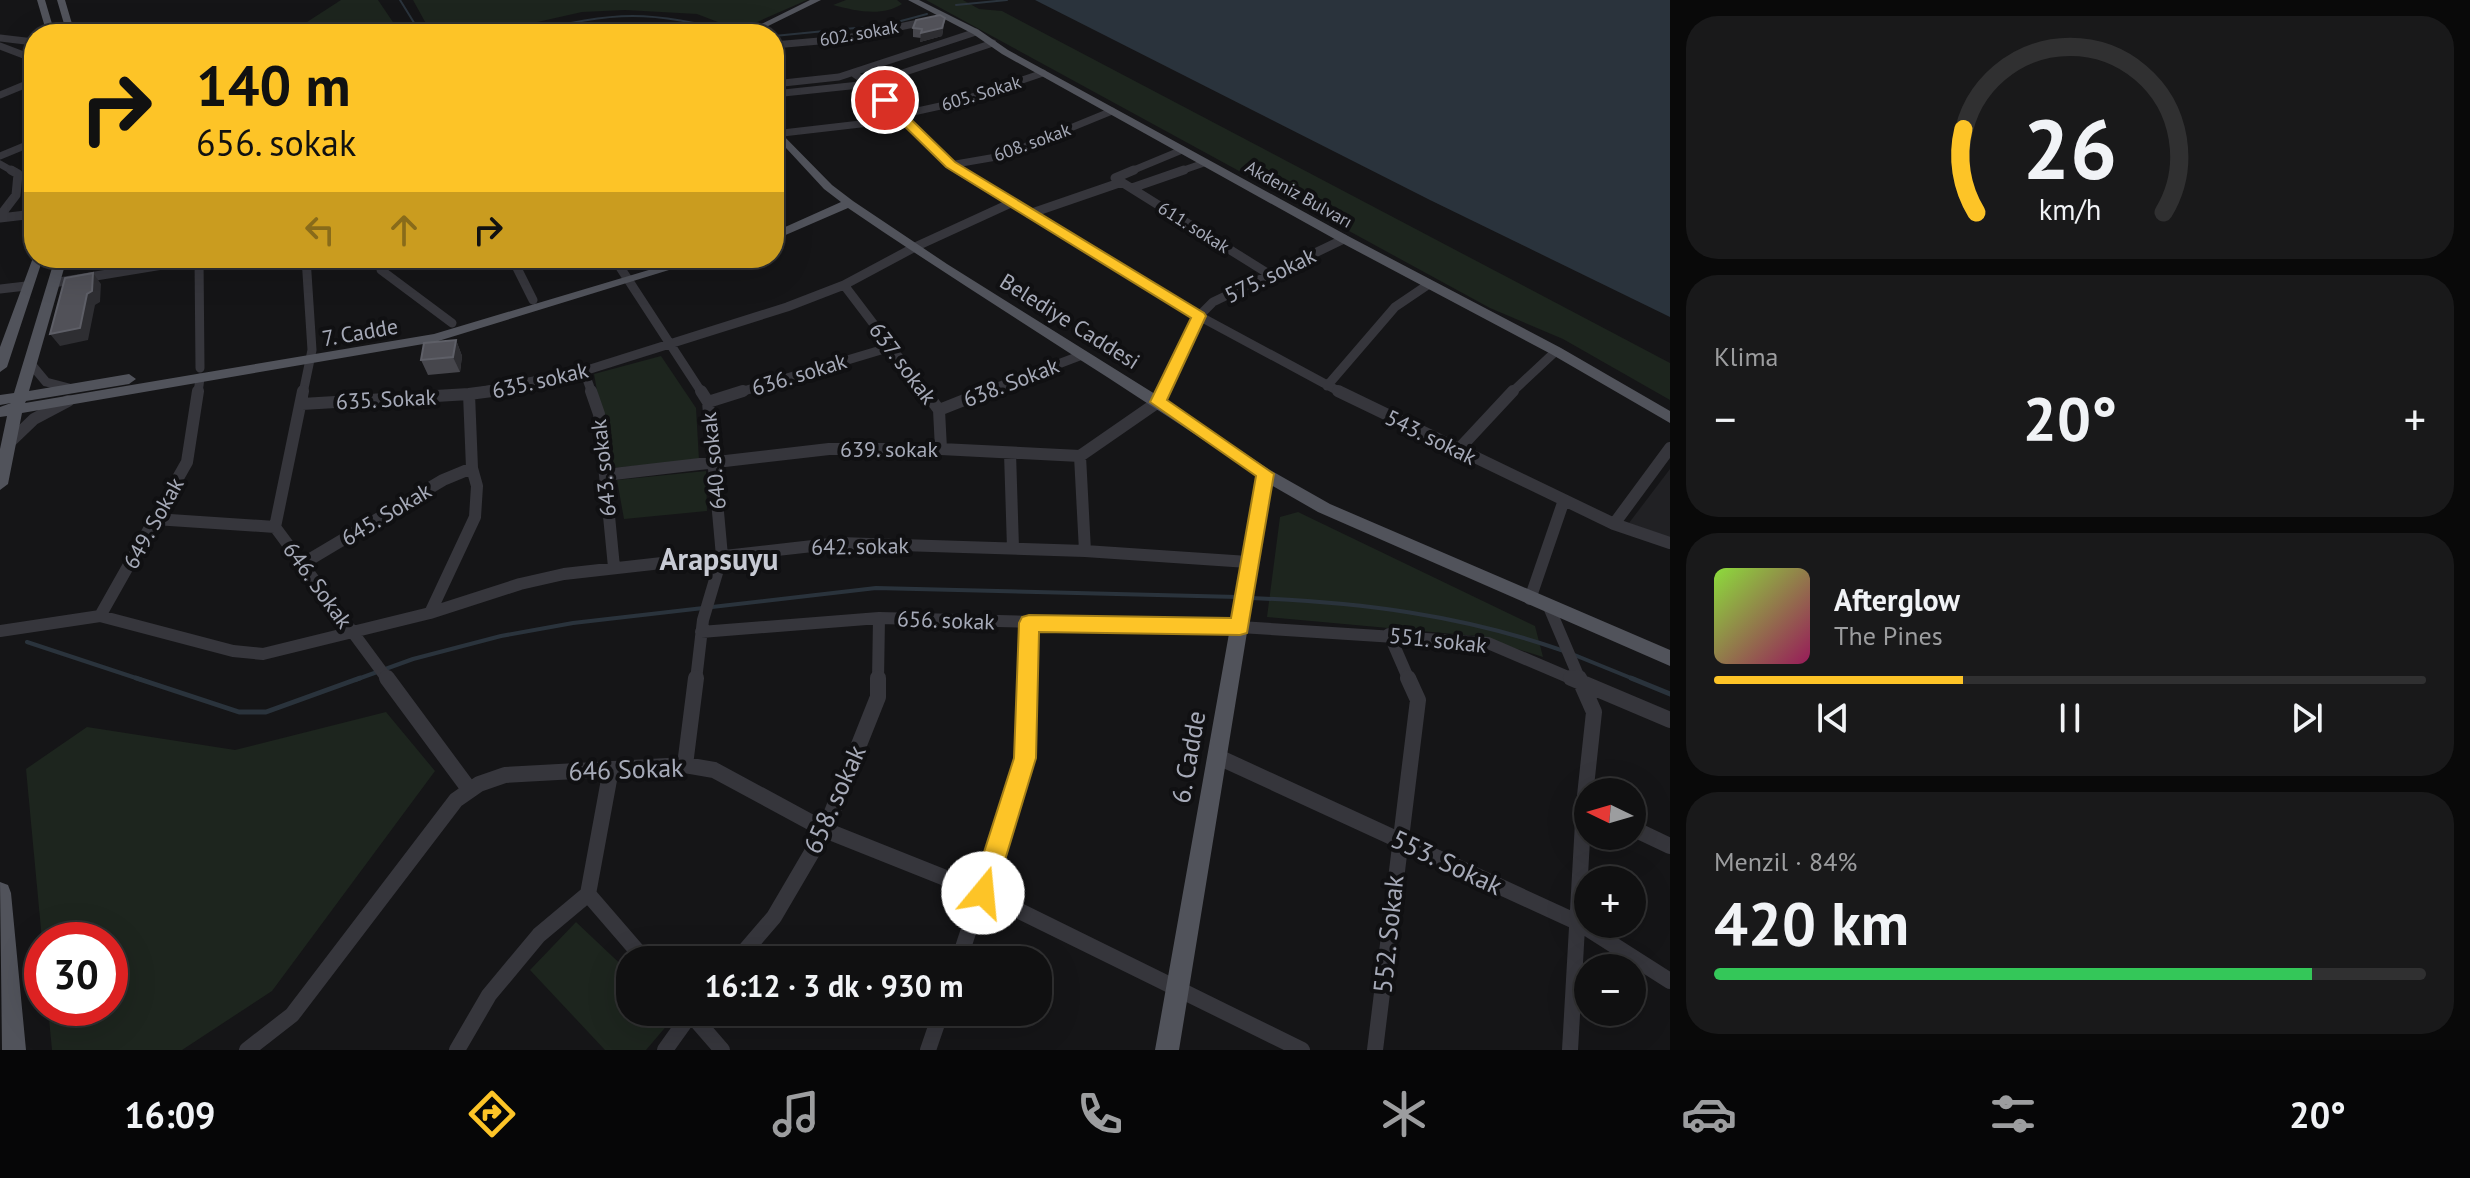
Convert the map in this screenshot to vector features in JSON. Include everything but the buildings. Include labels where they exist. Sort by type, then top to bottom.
[{"type":"main road","points":[[41,0],[48,24]]},
{"type":"main road","points":[[61,0],[68,24]]},
{"type":"main road","points":[[767,24],[817,0]]},
{"type":"main road","name":"Akdeniz Bulvarı","points":[[915,0],[1204,163],[1556,351],[1670,418]]},
{"type":"main road","name":"Belediye Caddesi","points":[[784,141],[844,199],[1265,474],[1324,508],[1670,658]]},
{"type":"main road","points":[[784,222],[844,199]]},
{"type":"main road","points":[[784,231],[844,199]]},
{"type":"main road","points":[[1,361],[33,268]]},
{"type":"main road","points":[[0,484],[12,406],[31,364],[58,268]]},
{"type":"main road","name":"7. Cadde","points":[[0,400],[12,406],[71,393],[435,338],[647,268]]},
{"type":"main road","name":"7. Cadde","points":[[312,355],[452,323],[660,268]]},
{"type":"main road","name":"6. Cadde","points":[[1167,1050],[1265,474]]},
{"type":"main road","points":[[0,893],[14,1050]]},
{"type":"street","name":"602. sokak","points":[[784,44],[842,39],[945,17]]},
{"type":"street","points":[[784,83],[853,73],[976,32]]},
{"type":"street","points":[[0,41],[24,42]]},
{"type":"street","points":[[0,41],[24,54]]},
{"type":"street","points":[[784,93],[869,84],[993,43]]},
{"type":"street","name":"543. sokak","points":[[853,73],[869,84],[950,165],[1199,316],[1327,386],[1458,450],[1614,524],[1670,543]]},
{"type":"street","name":"605. Sokak","points":[[784,131],[857,127],[1043,73]]},
{"type":"street","points":[[0,95],[24,85]]},
{"type":"street","name":"608. sokak","points":[[950,165],[1002,156],[1112,111]]},
{"type":"street","points":[[0,156],[24,146]]},
{"type":"street","points":[[1029,214],[1118,180],[1182,150]]},
{"type":"street","points":[[1132,188],[1204,163]]},
{"type":"street","points":[[0,164],[18,174],[16,195],[0,217]]},
{"type":"street","name":"611. sokak","points":[[1118,180],[1272,276]]},
{"type":"street","name":"635. sokak","points":[[430,613],[475,517],[477,486],[472,468],[469,394],[584,371],[844,285],[915,247],[1011,203]]},
{"type":"street","points":[[0,217],[24,215]]},
{"type":"street","name":"575. sokak","points":[[1158,402],[1199,316],[1213,302],[1344,239]]},
{"type":"street","points":[[53,283],[141,268]]},
{"type":"street","name":"649. Sokak","points":[[100,616],[187,462],[200,373],[199,268]]},
{"type":"street","name":"646. Sokak","points":[[307,268],[312,355],[275,527],[469,789]]},
{"type":"street","points":[[381,268],[452,323]]},
{"type":"street","points":[[517,268],[533,300]]},
{"type":"street","name":"640. sokak","points":[[621,268],[708,402],[722,556],[702,626],[685,765]]},
{"type":"street","points":[[1327,386],[1395,307],[1429,284]]},
{"type":"street","name":"637. sokak","points":[[844,285],[939,410],[941,449]]},
{"type":"street","points":[[0,289],[26,286]]},
{"type":"street","name":"636. sokak","points":[[708,402],[891,347]]},
{"type":"street","points":[[1458,450],[1483,420],[1556,351]]},
{"type":"street","name":"638. Sokak","points":[[939,410],[1082,355]]},
{"type":"street","points":[[31,364],[38,378],[71,393]]},
{"type":"street","name":"643. sokak","points":[[584,371],[599,414],[614,567]]},
{"type":"street","points":[[7,445],[34,419],[71,393]]},
{"type":"street","name":"635. Sokak","points":[[302,404],[469,394]]},
{"type":"street","points":[[1085,551],[1080,456],[1158,402]]},
{"type":"street","points":[[1614,524],[1670,448]]},
{"type":"street","name":"639. sokak","points":[[605,475],[829,449],[941,449],[1080,456]]},
{"type":"street","points":[[1010,453],[1013,548]]},
{"type":"street","name":"645. Sokak","points":[[302,564],[443,480],[472,468]]},
{"type":"street","points":[[1530,599],[1564,500]]},
{"type":"street","points":[[155,519],[275,527]]},
{"type":"street","name":"642. sokak","points":[[430,613],[520,584],[614,567],[839,543],[1085,551],[1247,571]]},
{"type":"street","points":[[1549,607],[1594,712],[1588,778]]},
{"type":"street","points":[[0,631],[100,616],[248,654],[279,652],[430,613]]},
{"type":"street","name":"656. sokak","points":[[702,626],[879,618],[1029,623],[1241,618]]},
{"type":"street","name":"658. sokak","points":[[749,946],[774,917],[825,830],[878,697],[879,618]]},
{"type":"street","name":"551. sokak","points":[[1241,618],[1488,643],[1670,720]]},
{"type":"street","points":[[964,946],[1025,758],[1029,623]]},
{"type":"street","name":"552. Sokak","points":[[1375,1050],[1418,700],[1389,634]]},
{"type":"street","name":"553. Sokak","points":[[1216,756],[1574,921]]},
{"type":"street","name":"646 Sokak","points":[[247,1050],[268,1044],[456,800],[469,789],[488,779],[505,775],[685,765],[714,770],[825,830],[983,893],[1302,1050]]},
{"type":"street","points":[[457,1050],[489,995],[529,947],[588,894],[611,769]]},
{"type":"street","points":[[1646,835],[1670,846]]},
{"type":"street","points":[[588,894],[633,946]]},
{"type":"street","points":[[1570,1050],[1578,938]]},
{"type":"street","name":"553. Sokak","points":[[1603,938],[1670,981]]},
{"type":"street","points":[[665,1050],[682,1026]]},
{"type":"street","points":[[702,1026],[722,1050]]},
{"type":"street","points":[[928,1050],[936,1026]]},
{"type":"shaded area","points":[[341,0],[378,0],[394,24],[304,24]]},
{"type":"shaded area","points":[[413,0],[807,0],[753,24],[723,24],[697,14],[625,10],[582,12],[530,24],[426,24]]},
{"type":"shaded area","points":[[846,0],[897,0],[902,4],[877,12],[833,5]]},
{"type":"shaded area","points":[[926,0],[963,0],[979,9],[1002,11],[1670,363],[1670,400],[1563,339],[1490,308]]},
{"type":"shaded area","points":[[1035,0],[1670,0],[1670,317],[1430,200]]},
{"type":"shaded area","points":[[661,356],[696,408],[699,460],[611,468],[594,374]]},
{"type":"shaded area","points":[[1670,469],[1670,538],[1629,523]]},
{"type":"shaded area","points":[[706,471],[707,511],[624,519],[617,480]]},
{"type":"shaded area","points":[[1298,512],[1535,626],[1543,657],[1476,636],[1267,617],[1280,517]]},
{"type":"shaded area","points":[[386,712],[435,771],[272,991],[182,1050],[52,1050],[50,1026],[128,1026],[128,922],[40,922],[26,769],[87,727],[235,750]]},
{"type":"shaded area","points":[[576,922],[616,960],[616,1026],[666,1026],[646,1050],[605,1050],[530,970]]},
{"type":"waterway","points":[[400,0],[415,24]]},
{"type":"waterway","points":[[956,5],[1007,0]]},
{"type":"waterway","points":[[784,35],[886,25],[927,14]]},
{"type":"waterway","points":[[565,24],[632,16],[700,24]]},
{"type":"waterway","points":[[355,680],[413,659],[501,636],[573,623],[876,588],[1238,597]]},
{"type":"waterway","points":[[1251,598],[1410,612],[1487,628],[1564,651]]},
{"type":"waterway","points":[[27,642],[142,680]]},
{"type":"waterway","points":[[1572,654],[1636,680]]},
{"type":"waterway","points":[[136,678],[239,712],[266,712],[360,678]]},
{"type":"waterway","points":[[1631,678],[1670,694]]},
{"type":"district","name":"Arapsuyu","points":[[719,558]]},
{"type":"route","points":[[885,100],[950,165],[1199,316],[1158,402],[1265,474],[1248,562],[1240,627],[1029,623],[1025,758],[983,893]]}]
